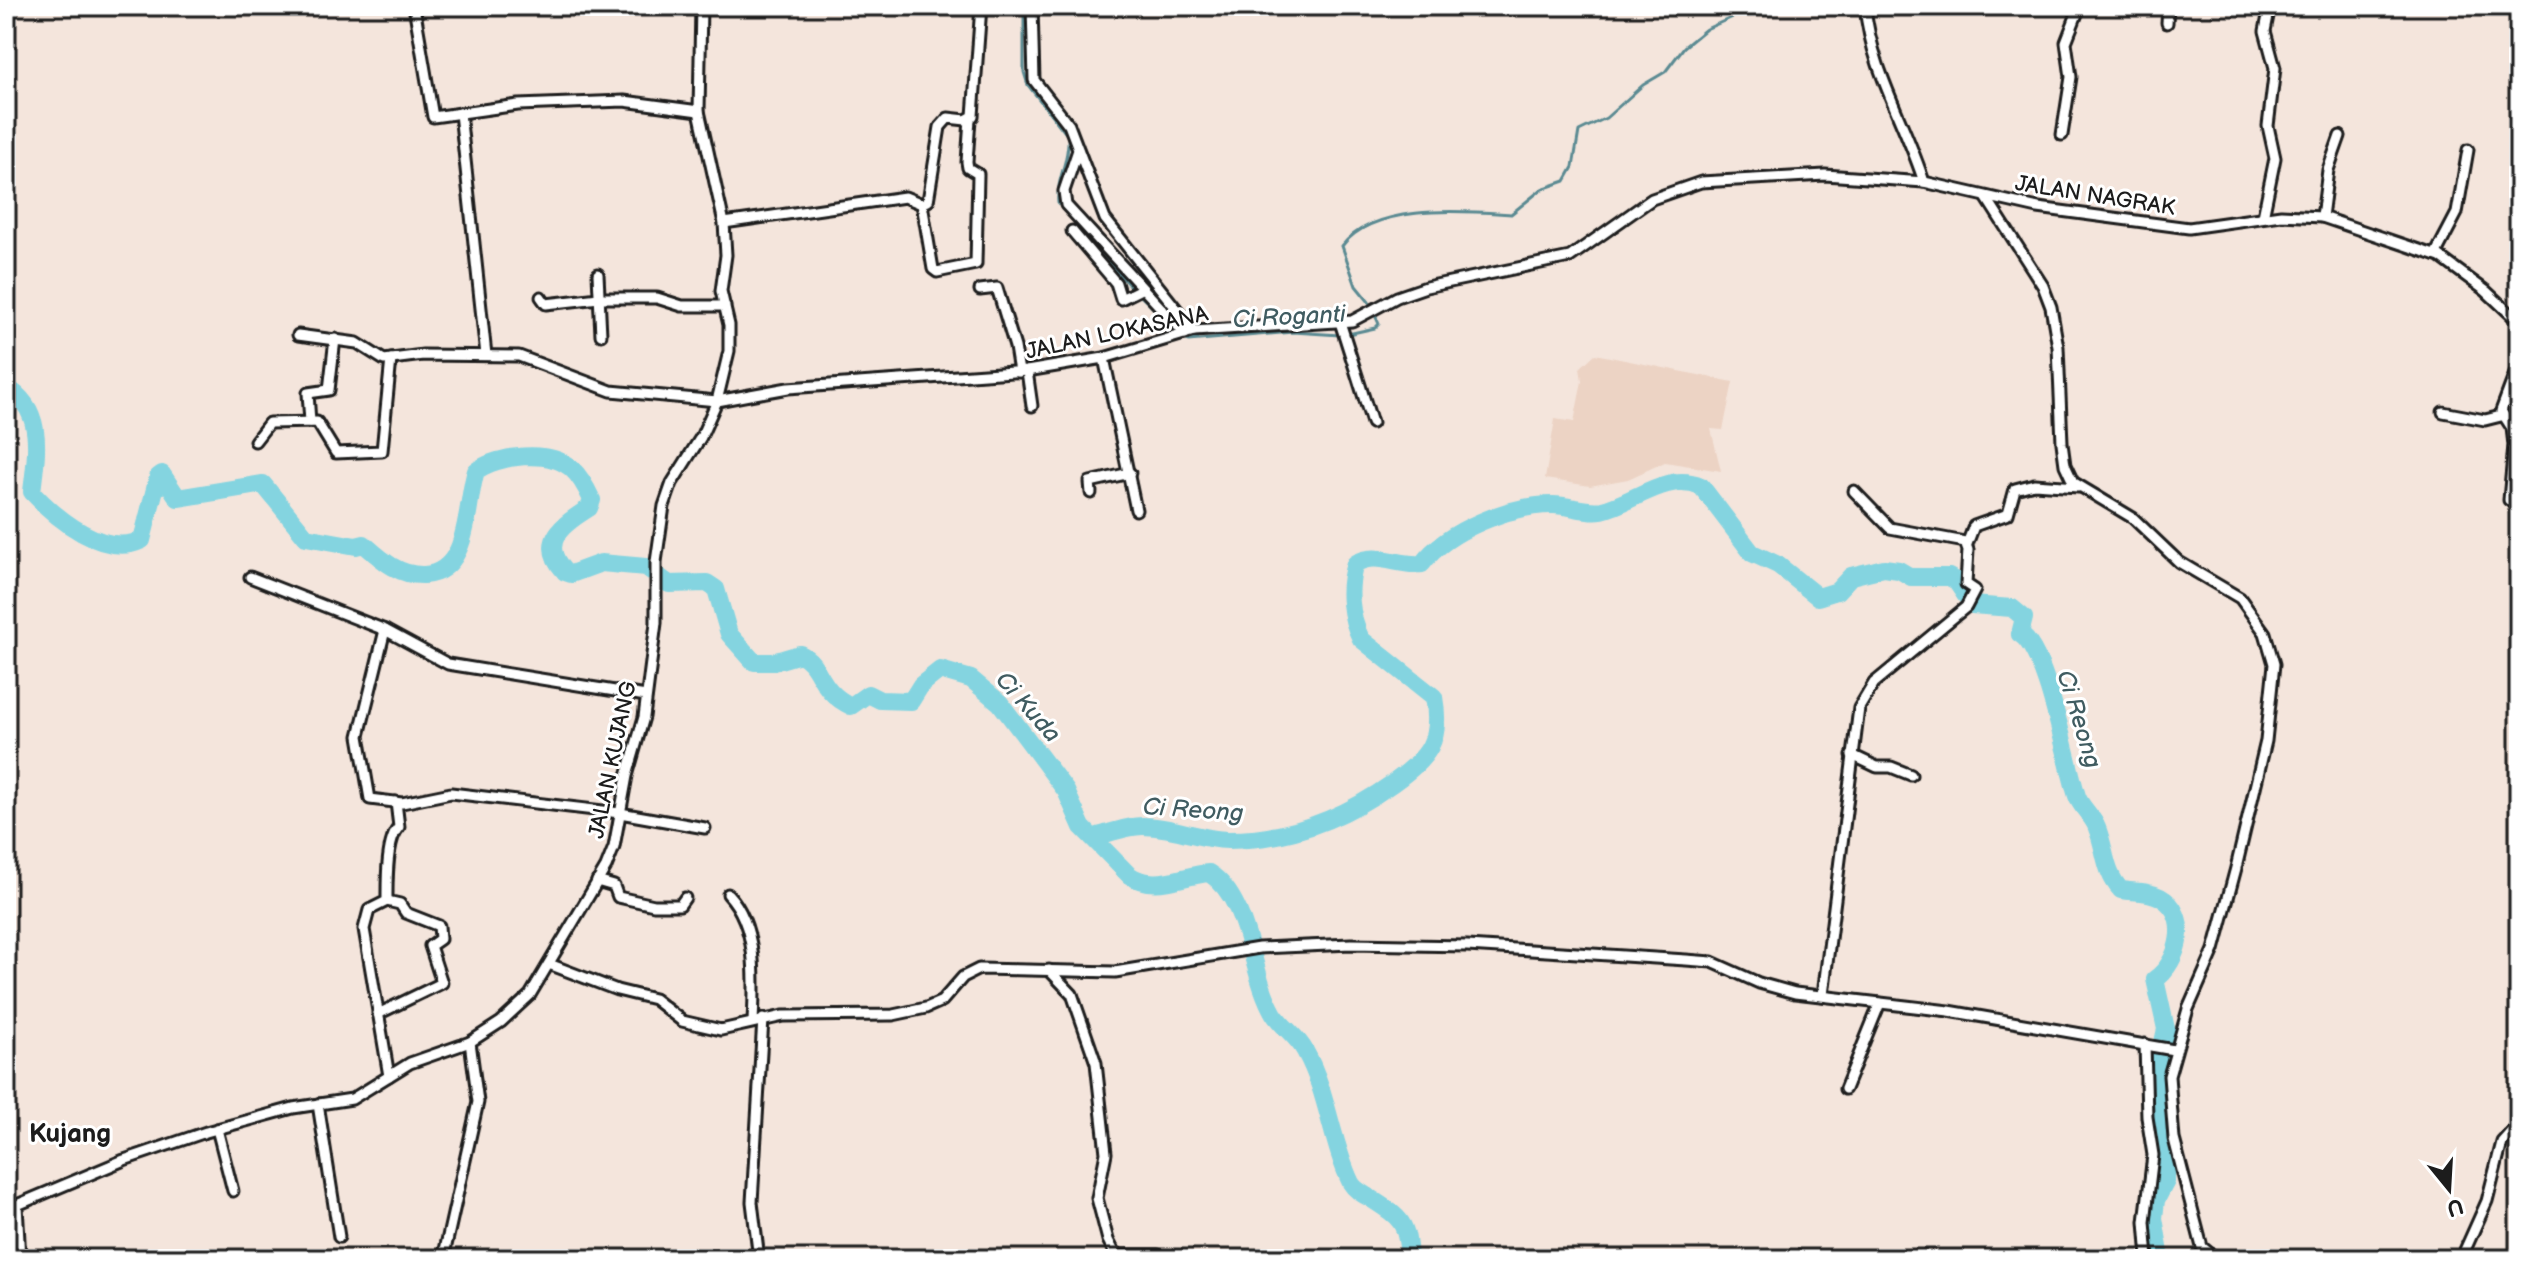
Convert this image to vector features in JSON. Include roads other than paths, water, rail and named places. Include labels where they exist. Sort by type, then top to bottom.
[{"type":"street","points":[[414,6],[432,115],[518,105],[624,101],[699,111]]},
{"type":"street","name":"JALAN KUJANG","points":[[11,1205],[124,1160],[217,1129],[318,1104],[352,1099],[410,1063],[470,1042],[523,1002],[597,881],[614,847],[646,696],[657,608],[656,562],[664,506],[672,483],[701,437],[717,401],[729,351],[729,325],[721,280],[726,255],[724,223],[699,111],[701,6]]},
{"type":"street","points":[[922,204],[933,269],[937,272],[976,264],[978,174],[968,168],[967,162],[981,6]]},
{"type":"street","points":[[1032,6],[1032,75],[1067,120],[1105,219],[1190,332]]},
{"type":"street","points":[[1865,6],[1876,66],[1911,141],[1924,182]]},
{"type":"street","points":[[2062,135],[2071,77],[2066,42],[2080,6]]},
{"type":"street","points":[[2167,23],[2168,6]]},
{"type":"street","points":[[2263,217],[2275,158],[2268,126],[2275,68],[2265,31],[2270,6]]},
{"type":"street","points":[[460,113],[486,355]]},
{"type":"street","points":[[922,204],[931,195],[940,127],[948,118],[970,119]]},
{"type":"street","points":[[2322,217],[2328,170],[2340,136]]},
{"type":"street","points":[[1078,150],[1064,198],[1066,205],[1116,283],[1121,299],[1137,291]]},
{"type":"street","points":[[2435,255],[2457,213],[2468,150]]},
{"type":"street","name":"JALAN LOKASANA","points":[[391,359],[486,355],[529,359],[611,391],[717,401],[788,388],[1023,371],[1104,358],[1190,332],[1342,332],[1352,321],[1426,287],[1570,257],[1652,199],[1701,182],[1825,175],[1924,182]]},
{"type":"street","name":"JALAN NAGRAK","points":[[1924,182],[2121,222],[2189,228],[2263,217],[2306,214],[2322,217],[2435,255],[2463,273],[2519,322]]},
{"type":"street","points":[[724,223],[905,197],[922,204]]},
{"type":"street","points":[[1986,197],[2043,286],[2051,307],[2058,347],[2065,465],[2078,487]]},
{"type":"street","points":[[1080,230],[1137,291],[1190,332]]},
{"type":"street","points":[[598,274],[601,335]]},
{"type":"street","points":[[980,290],[997,288],[1032,406]]},
{"type":"street","points":[[541,297],[546,304],[552,305],[599,298],[657,298],[682,306],[725,306]]},
{"type":"street","points":[[1342,332],[1372,423]]},
{"type":"street","points":[[255,441],[269,423],[317,422],[323,427],[336,453],[382,451],[391,359],[379,359],[357,343],[298,335]]},
{"type":"street","points":[[310,422],[308,393],[329,390],[335,339]]},
{"type":"street","points":[[1104,358],[1136,510]]},
{"type":"street","points":[[2501,416],[2519,363]]},
{"type":"street","points":[[2443,412],[2485,420],[2501,416]]},
{"type":"street","points":[[2501,416],[2513,432],[2508,495],[2511,504],[2519,508]]},
{"type":"street","points":[[1091,493],[1090,482],[1130,473]]},
{"type":"street","points":[[1823,995],[1856,719],[1864,695],[1874,683],[1970,602],[1975,590],[1966,584],[1967,544],[1974,526],[2008,514],[2015,489],[2034,484],[2078,487],[2133,518],[2179,562],[2240,598],[2265,633],[2274,664],[2271,717],[2214,950],[2170,1049],[2169,1093],[2174,1139],[2192,1214],[2206,1252],[2237,1259]]},
{"type":"street","points":[[1854,491],[1890,528],[1967,544]]},
{"type":"street","points":[[250,577],[385,630],[448,664],[646,696]]},
{"type":"street","points":[[385,630],[359,736],[370,799],[396,802],[451,793],[620,813],[705,828]]},
{"type":"street","points":[[1852,755],[1877,767],[1891,767],[1911,775]]},
{"type":"street","points":[[387,901],[387,861],[392,835],[399,827],[396,802]]},
{"type":"street","points":[[597,881],[614,886],[618,897],[637,902],[680,905],[685,898]]},
{"type":"street","points":[[728,894],[735,902],[749,939],[758,1021],[752,1202],[759,1259]]},
{"type":"street","points":[[378,1014],[442,983],[430,946],[440,939],[439,926],[406,913],[400,904],[387,901],[369,910],[365,916],[378,1014],[389,1076]]},
{"type":"street","points":[[549,964],[617,990],[654,999],[682,1021],[721,1030],[805,1013],[893,1015],[942,1001],[971,970],[1134,970],[1259,948],[1454,946],[1712,962],[1771,987],[1988,1017],[2170,1049]]},
{"type":"street","points":[[1049,970],[1072,994],[1096,1063],[1106,1153],[1097,1198],[1108,1240],[1114,1252],[1121,1255],[1158,1255],[1161,1259]]},
{"type":"street","points":[[1845,1089],[1880,1003]]},
{"type":"street","points":[[443,1259],[478,1102],[470,1042]]},
{"type":"street","points":[[2147,1045],[2147,1117],[2153,1155],[2145,1222],[2148,1259]]},
{"type":"street","points":[[318,1104],[339,1237]]},
{"type":"street","points":[[2461,1259],[2487,1201],[2502,1142],[2519,1123]]},
{"type":"street","points":[[217,1129],[233,1191]]},
{"type":"street","points":[[11,1205],[20,1259]]},
{"type":"waterway","name":"Ci Roganti","points":[[1024,6],[1024,72],[1028,85],[1068,136],[1058,203],[1129,285],[1188,341],[1293,332],[1340,335]]},
{"type":"waterway","name":"Ci Roganti","points":[[1348,334],[1375,328],[1379,324],[1369,302],[1356,286],[1342,246],[1356,232],[1375,222],[1420,213],[1511,214],[1542,189],[1565,181],[1573,167],[1579,131],[1606,118],[1643,85],[1665,72],[1684,47],[1706,29],[1758,6]]},
{"type":"waterway","name":"Ci Kuda","points":[[6,387],[28,408],[33,421],[36,449],[32,492],[68,524],[97,540],[112,544],[142,540],[158,477],[162,474],[178,498],[263,484],[306,537],[356,546],[364,544],[399,570],[424,575],[439,571],[458,550],[464,535],[476,471],[510,458],[550,458],[571,468],[592,500],[589,508],[557,534],[553,551],[565,572],[571,574],[601,563],[646,567],[669,584],[707,583],[716,589],[729,634],[754,662],[773,662],[800,654],[812,664],[832,693],[851,706],[868,694],[880,700],[911,701],[921,685],[940,670],[971,679],[1000,703],[1066,791],[1082,827],[1129,875],[1139,880],[1158,882],[1209,873],[1223,885],[1241,918],[1259,978],[1274,1014],[1302,1046],[1313,1067],[1351,1183],[1400,1222],[1406,1236],[1409,1259]]},
{"type":"waterway","name":"Ci Reong","points":[[1095,837],[1143,826],[1228,840],[1273,836],[1315,825],[1355,807],[1405,774],[1424,756],[1434,737],[1434,697],[1361,639],[1351,602],[1355,564],[1371,559],[1422,564],[1447,540],[1463,530],[1518,509],[1553,505],[1602,510],[1663,485],[1688,482],[1701,486],[1752,553],[1778,565],[1818,597],[1837,591],[1851,576],[1884,568],[1899,570],[1911,577],[1949,577],[1956,581],[1972,605],[2012,608],[2024,618],[2020,634],[2039,662],[2055,709],[2077,796],[2095,824],[2111,876],[2121,890],[2160,897],[2176,915],[2179,926],[2176,951],[2155,979],[2166,1029],[2154,1082],[2157,1122],[2166,1149],[2166,1181],[2156,1200],[2154,1218],[2161,1259]]},
{"type":"district","name":"Kujang","points":[[70,1134]]}]
